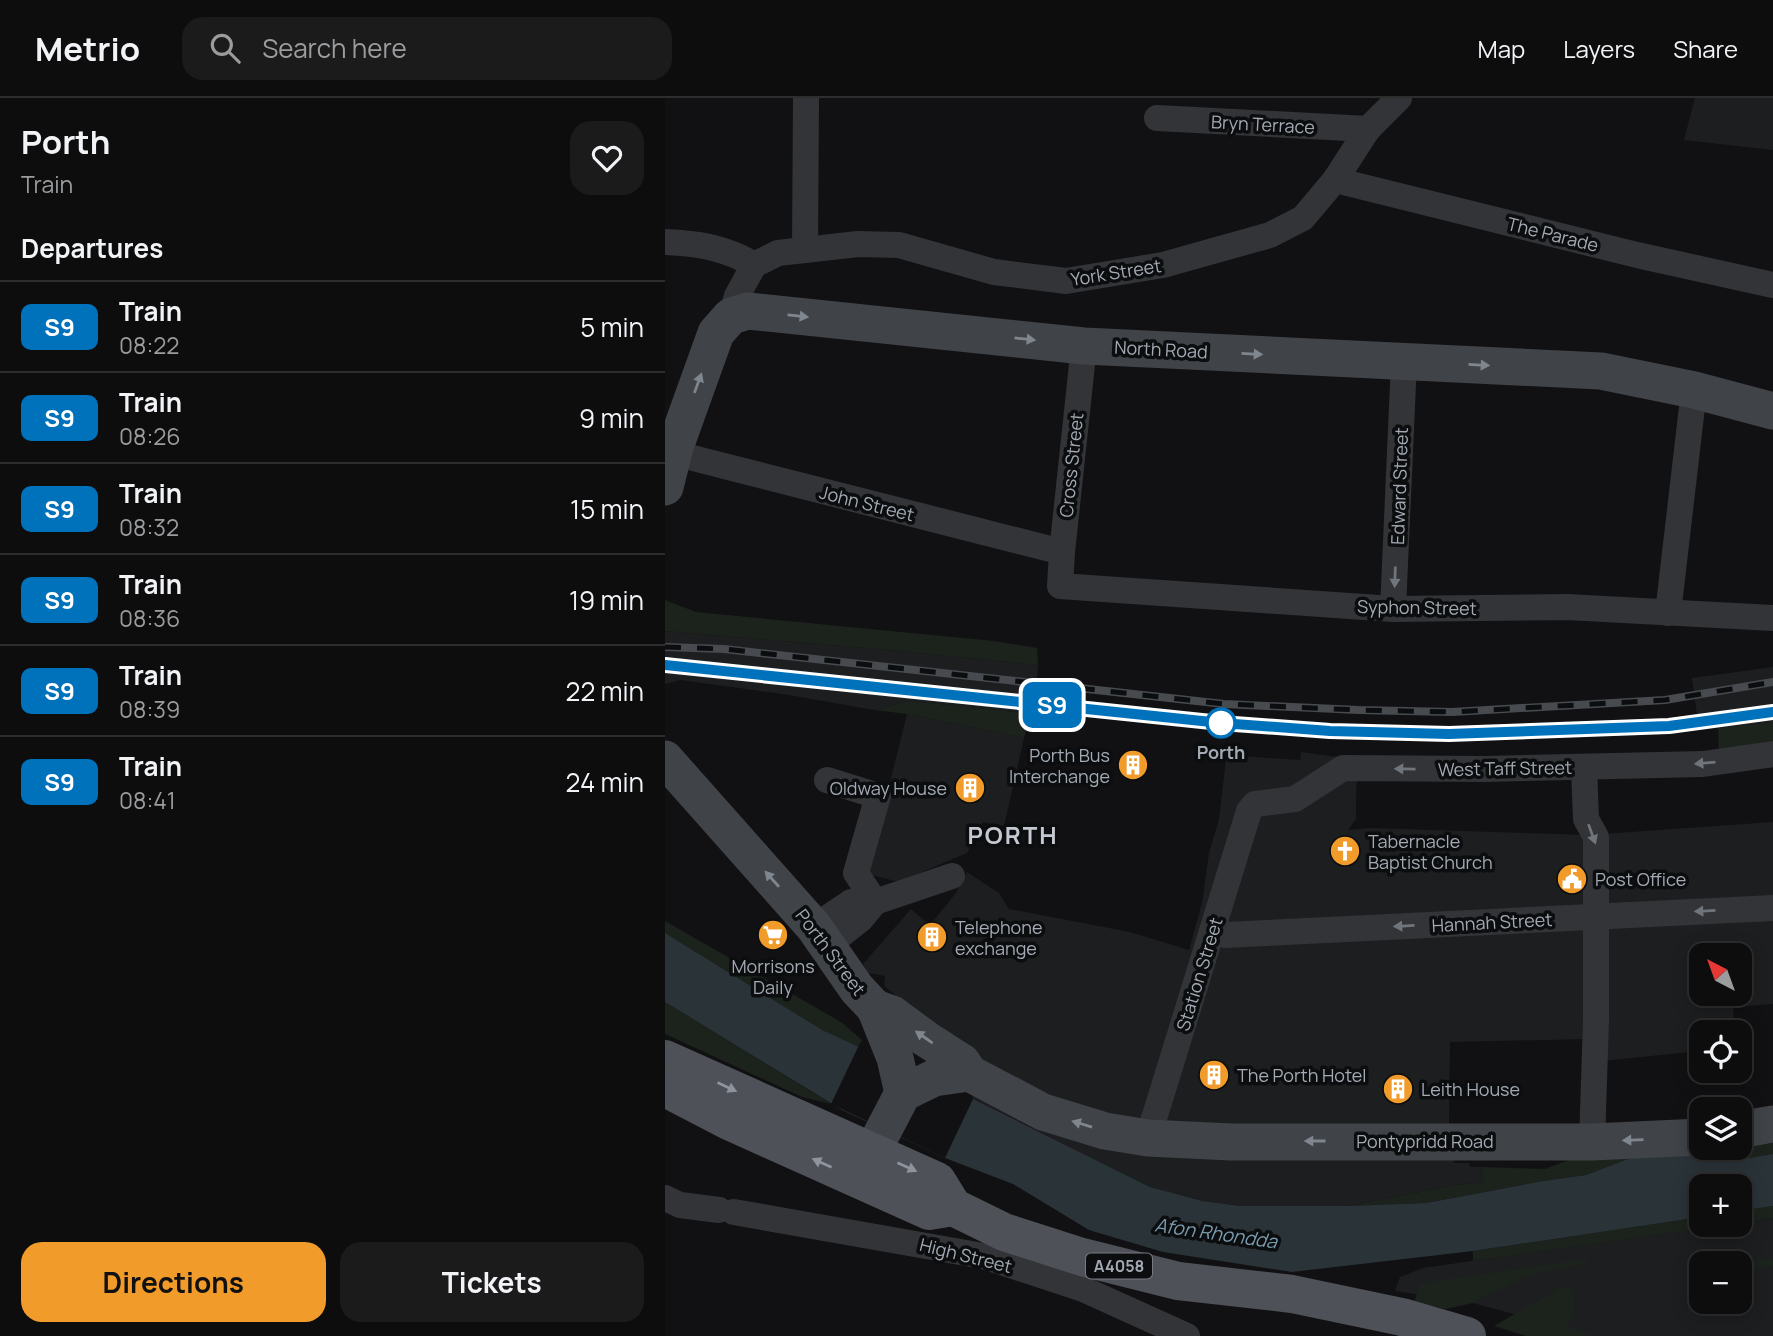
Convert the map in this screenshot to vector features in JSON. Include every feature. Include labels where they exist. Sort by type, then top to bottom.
[{"type":"main road","name":"North Road","points":[[731,316],[748,311],[1084,345],[1601,370],[1694,390],[1773,411]]},
{"type":"main road","points":[[665,487],[670,444],[716,332],[731,316]]},
{"type":"main road","name":"Porth Street","points":[[665,759],[821,936],[857,989],[875,1008],[892,1014],[962,1062],[935,1081]]},
{"type":"main road","points":[[871,1153],[935,1081],[895,1058],[875,1008]]},
{"type":"main road","name":"A4058","points":[[665,1059],[871,1153],[929,1211],[953,1207],[1004,1231],[1081,1257],[1166,1278],[1292,1294],[1402,1317],[1467,1336]]},
{"type":"main road","name":"Porth Street","points":[[935,1081],[1105,1131],[1148,1138]]},
{"type":"main road","name":"A4058","points":[[665,1088],[731,1122],[871,1153]]},
{"type":"main road","points":[[1752,1128],[1773,1124]]},
{"type":"main road","name":"Pontypridd Road","points":[[1148,1138],[1231,1142],[1592,1142],[1689,1138]]},
{"type":"street","points":[[805,249],[806,98]]},
{"type":"street","name":"York Street","points":[[754,265],[778,253],[858,244],[899,245],[994,272],[1066,281],[1163,265],[1271,235],[1303,218],[1335,180],[1368,129],[1399,98]]},
{"type":"street","name":"Bryn Terrace","points":[[1157,118],[1368,129]]},
{"type":"street","name":"The Parade","points":[[1335,180],[1637,256],[1773,285]]},
{"type":"street","points":[[665,242],[691,243],[736,254],[754,265],[737,296],[731,316]]},
{"type":"street","name":"Cross Street","points":[[1061,586],[1062,552],[1084,345]]},
{"type":"street","name":"Edward Street","points":[[1393,609],[1404,362]]},
{"type":"street","points":[[1668,613],[1694,390]]},
{"type":"street","name":"John Street","points":[[670,444],[689,457],[1062,552]]},
{"type":"street","name":"Syphon Street","points":[[1061,586],[1393,609],[1567,607],[1773,618]]},
{"type":"street","name":"West Taff Street","points":[[1249,811],[1255,804],[1295,799],[1343,768],[1484,769],[1703,764],[1773,754]]},
{"type":"street","points":[[1584,767],[1586,819],[1596,836],[1592,1142]]},
{"type":"street","points":[[827,780],[878,796],[856,873],[875,902]]},
{"type":"street","name":"Station Street","points":[[1148,1138],[1249,811]]},
{"type":"street","points":[[821,936],[861,919],[875,902],[952,876]]},
{"type":"street","name":"Hannah Street","points":[[1212,933],[1225,935],[1773,908]]},
{"type":"street","name":"High Street","points":[[665,1198],[680,1205],[983,1256],[1083,1289],[1187,1336]]},
{"type":"shaded area","points":[[1695,98],[1773,98],[1773,150],[1684,140]]},
{"type":"shaded area","points":[[665,600],[696,612],[994,641],[1037,648],[1038,665],[665,631]]},
{"type":"shaded area","points":[[665,631],[1038,665],[1034,714],[910,701],[874,710],[680,680],[665,684]]},
{"type":"shaded area","points":[[1773,667],[1773,722],[1699,730],[1692,678]]},
{"type":"shaded area","points":[[910,701],[1034,714],[1032,729],[1026,730],[1024,738],[907,714],[874,710]]},
{"type":"shaded area","points":[[907,714],[1024,738],[1004,826],[983,822],[967,853],[899,882],[867,874]]},
{"type":"shaded area","points":[[1773,722],[1773,748],[1719,754],[1718,728]]},
{"type":"shaded area","points":[[1227,751],[1240,751],[1240,756],[1300,760],[1301,752],[1351,759],[1357,775],[1356,819],[1348,830],[1370,828],[1588,835],[1773,822],[1773,1004],[1752,1006],[1752,943],[1689,943],[1689,1006],[1746,1006],[1733,1007],[1734,1020],[1689,1020],[1689,1052],[1601,1061],[1588,1039],[1450,1042],[1449,1123],[1454,1163],[1469,1163],[1470,1167],[1481,1167],[1483,1182],[1348,1206],[1240,1206],[1204,1201],[1150,1187],[973,1099],[969,1073],[970,1045],[953,1034],[949,1037],[884,986],[885,976],[868,973],[863,964],[911,909],[930,925],[956,893],[967,872],[999,893],[1009,909],[1130,932],[1189,950],[1202,903],[1209,853],[1219,819]]},
{"type":"shaded area","points":[[665,921],[841,1022],[862,1040],[859,1047],[821,1030],[665,933]]},
{"type":"shaded area","points":[[665,1002],[831,1104],[802,1097],[665,1034]]},
{"type":"shaded area","points":[[1773,1143],[1773,1154],[1752,1158],[1752,1146]]},
{"type":"shaded area","points":[[1577,1157],[1633,1157],[1586,1175],[1426,1203],[1348,1206],[1483,1182],[1481,1167],[1545,1169]]},
{"type":"shaded area","points":[[1773,1206],[1773,1218],[1752,1221],[1752,1209]]},
{"type":"shaded area","points":[[1773,1218],[1773,1336],[1594,1336],[1473,1303],[1395,1291],[1400,1277],[1423,1268],[1689,1230],[1689,1237],[1752,1237],[1752,1221]]},
{"type":"shaded area","points":[[1689,1219],[1689,1230],[1473,1261],[1473,1251]]},
{"type":"shaded area","points":[[1773,1257],[1773,1266],[1752,1269],[1752,1260]]},
{"type":"shaded area","points":[[1587,1259],[1588,1263],[1528,1276],[1473,1303],[1445,1309],[1414,1302],[1421,1283]]},
{"type":"shaded area","points":[[1560,1288],[1570,1288],[1574,1297],[1574,1308],[1568,1327],[1594,1336],[1526,1336],[1494,1326]]},
{"type":"water","name":"Afon Rhondda","points":[[665,933],[822,1030],[973,1099],[1150,1187],[1203,1201],[1240,1206],[1426,1203],[1586,1175],[1633,1157],[1689,1154],[1689,1160],[1752,1160],[1752,1158],[1773,1154],[1773,1206],[1752,1209],[1752,1174],[1689,1174],[1689,1219],[1473,1251],[1292,1272],[1163,1252],[1089,1230],[1013,1184],[945,1158],[842,1110],[665,1002]]},
{"type":"pier","points":[[860,1043],[973,1099],[945,1158],[831,1104]]},
{"type":"railway","points":[[665,647],[724,649],[1224,704],[1359,710],[1452,712],[1665,700],[1773,682]]},
{"type":"railway","points":[[665,665],[1221,723],[1330,731],[1449,734],[1669,726],[1773,712]]},
{"type":"train","name":"S9","points":[[665,665],[1221,723],[1330,731],[1449,734],[1669,726],[1773,712]]},
{"type":"place","name":"Porth","points":[[1221,723]]},
{"type":"place","name":"Porth Bus Interchange","points":[[1133,765]]},
{"type":"place","name":"Oldway House","points":[[970,788]]},
{"type":"place","name":"Tabernacle Baptist Church","points":[[1345,851]]},
{"type":"place","name":"Post Office","points":[[1572,879]]},
{"type":"place","name":"Morrisons Daily","points":[[773,935]]},
{"type":"place","name":"Telephone exchange","points":[[932,937]]},
{"type":"place","name":"The Porth Hotel","points":[[1214,1075]]},
{"type":"place","name":"Leith House","points":[[1398,1089]]},
{"type":"district","name":"PORTH","points":[[1013,834]]}]
